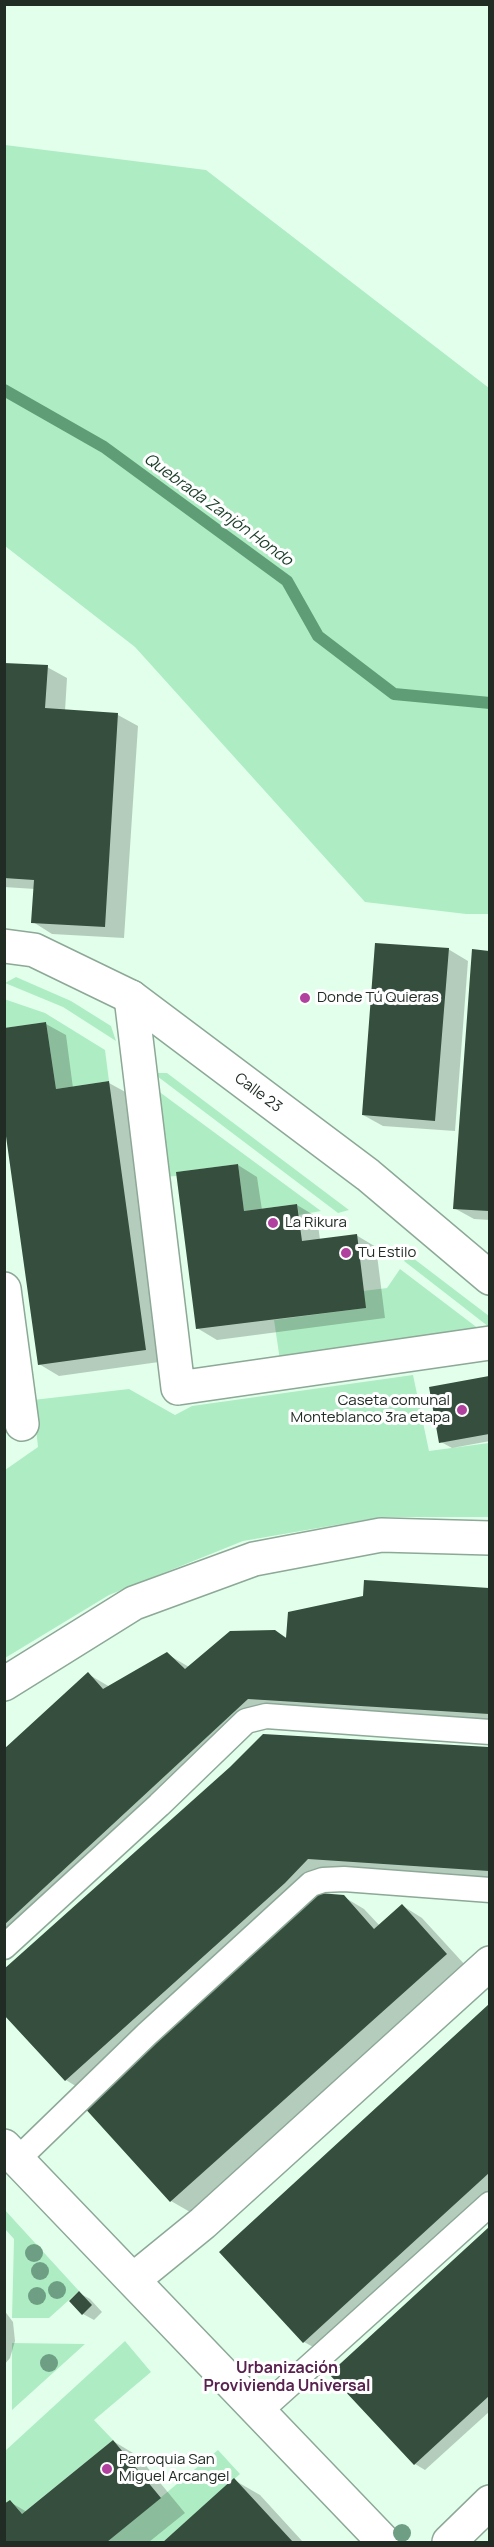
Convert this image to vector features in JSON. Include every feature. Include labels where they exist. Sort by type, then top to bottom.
[{"type":"street","name":"Calle 23","points":[[4,946],[34,950],[131,998],[368,1175],[489,1278]]},
{"type":"street","points":[[131,998],[178,1388],[489,1343]]},
{"type":"street","points":[[4,1288],[22,1424]]},
{"type":"street","points":[[4,1684],[134,1603],[254,1559],[381,1535],[489,1538]]},
{"type":"street","points":[[133,2280],[212,2215],[489,1962]]},
{"type":"street","points":[[11,2153],[384,2542]]},
{"type":"street","points":[[449,2542],[489,2502]]},
{"type":"lane","points":[[4,1947],[159,1805],[246,1721],[266,1716],[489,1732]]},
{"type":"lane","points":[[11,2153],[147,2034],[311,1884],[323,1880],[344,1879],[489,1890]]},
{"type":"lane","points":[[259,2412],[489,2204]]},
{"type":"green space","points":[[5,145],[206,170],[489,388],[489,914],[466,914],[365,902],[135,647],[5,546]]},
{"type":"green space","points":[[16,977],[71,1001],[111,1026],[116,1041],[63,1007],[5,983]]},
{"type":"green space","points":[[4,999],[45,1013],[105,1050],[109,1081],[56,1089],[46,1022],[5,1028]]},
{"type":"green space","points":[[153,1073],[167,1073],[349,1210],[338,1213]]},
{"type":"green space","points":[[150,1085],[321,1211],[299,1215],[297,1204],[244,1211],[238,1164],[177,1172],[177,1176],[161,1177]]},
{"type":"green space","points":[[409,1255],[489,1316],[489,1327],[404,1261]]},
{"type":"green space","points":[[400,1269],[479,1329],[281,1367],[274,1320],[365,1308],[363,1291],[387,1288]]},
{"type":"green space","points":[[413,1375],[429,1451],[489,1443],[489,1517],[382,1517],[243,1541],[109,1595],[5,1658],[5,1470],[38,1447],[33,1400],[129,1389],[175,1415],[192,1406]]},
{"type":"green space","points":[[4,2209],[79,2291],[49,2318],[12,2318],[14,2239],[5,2229]]},
{"type":"green space","points":[[125,2341],[151,2372],[94,2420],[113,2440],[22,2514],[5,2504],[5,2451]]},
{"type":"green space","points":[[12,2343],[85,2344],[12,2410]]},
{"type":"green space","points":[[218,2450],[240,2474],[163,2542],[107,2542]]},
{"type":"building","points":[[4,663],[48,665],[45,708],[118,713],[105,927],[31,923],[34,880],[4,878]]},
{"type":"building","points":[[375,943],[449,948],[435,1121],[362,1115]]},
{"type":"building","points":[[472,949],[489,951],[489,1211],[453,1209]]},
{"type":"building","points":[[46,1022],[56,1089],[109,1081],[146,1350],[38,1365],[4,1122],[4,1028]]},
{"type":"building","points":[[238,1164],[244,1211],[297,1204],[302,1241],[357,1234],[366,1308],[196,1329],[176,1172]]},
{"type":"building","name":"Caseta comunal Monteblanco 3ra etapa","points":[[489,1376],[489,1434],[439,1443],[429,1387]]},
{"type":"building","points":[[364,1580],[489,1588],[489,1714],[248,1699],[4,1925],[4,1749],[88,1672],[103,1689],[167,1652],[185,1669],[230,1631],[275,1630],[286,1638],[288,1612],[363,1596]]},
{"type":"building","points":[[263,1734],[489,1747],[489,1871],[308,1859],[285,1883],[65,2081],[4,2015],[4,1969],[230,1767]]},
{"type":"building","points":[[319,1893],[344,1895],[374,1929],[402,1904],[447,1954],[170,2202],[82,2105]]},
{"type":"building","points":[[489,2004],[489,2173],[303,2343],[219,2252]]},
{"type":"building","points":[[489,2227],[489,2396],[414,2465],[329,2374]]},
{"type":"building","points":[[79,2291],[92,2305],[82,2315],[69,2301]]},
{"type":"building","name":"Parroquia San Miguel Arcangel","points":[[113,2440],[161,2498],[107,2542],[4,2542],[4,2504],[10,2500],[22,2514]]},
{"type":"building","points":[[234,2478],[293,2542],[163,2542]]},
{"type":"waterway","name":"Quebrada Zanjón Hondo","points":[[4,390],[104,447],[287,581],[318,636],[394,694],[490,703]]},
{"type":"place","name":"Donde Tú Quieras","points":[[305,998]]},
{"type":"place","name":"La Rikura","points":[[273,1223]]},
{"type":"place","name":"Tu Estilo","points":[[346,1253]]},
{"type":"place","name":"Caseta comunal Monteblanco 3ra etapa","points":[[462,1410]]},
{"type":"place","name":"Parroquia San Miguel Arcangel","points":[[107,2469]]},
{"type":"district","name":"Urbanización Provivienda Universal","points":[[287,2378]]}]
